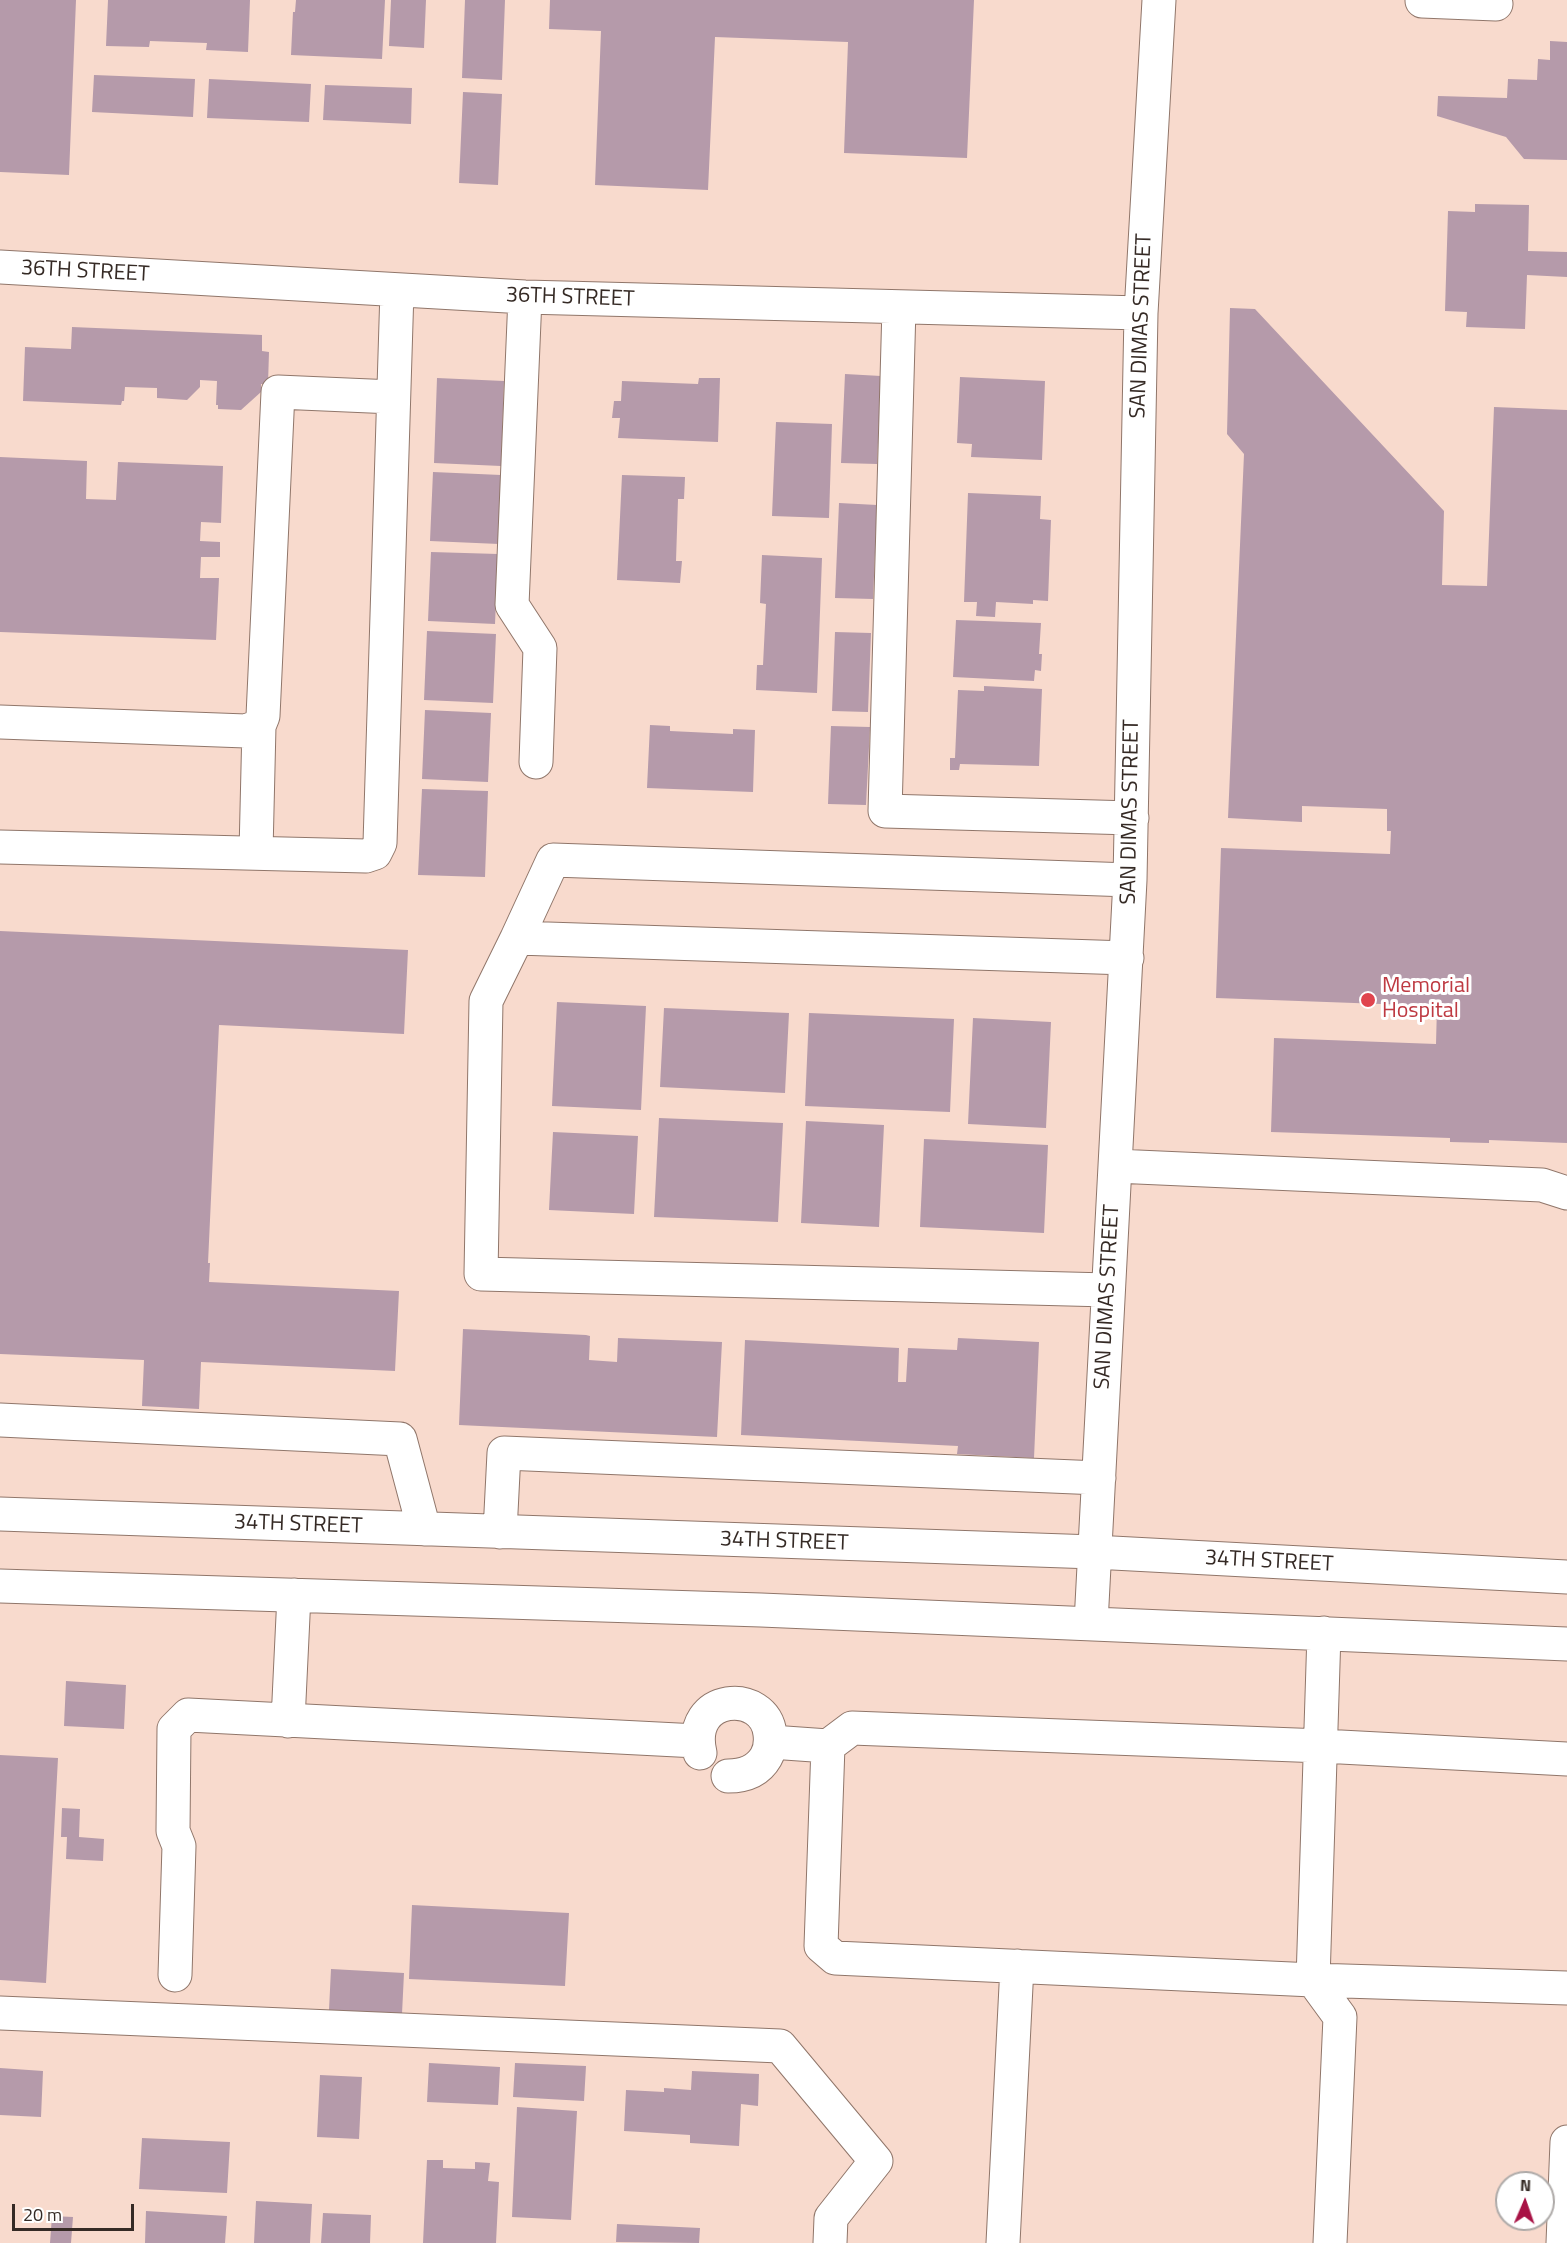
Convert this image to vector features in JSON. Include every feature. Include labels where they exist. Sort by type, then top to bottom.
[{"type":"street","name":"SAN DIMAS STREET","points":[[1091,1623],[1130,880],[1141,313],[1159,0]]},
{"type":"street","points":[[1422,1],[1496,4]]},
{"type":"street","name":"36TH STREET","points":[[0,267],[525,297],[1141,313]]},
{"type":"street","points":[[0,847],[366,856],[375,853],[380,843],[397,290]]},
{"type":"street","points":[[525,297],[512,605],[540,648],[536,762]]},
{"type":"street","points":[[899,307],[885,811],[1132,818]]},
{"type":"street","points":[[256,852],[259,726],[263,717],[278,392],[393,397]]},
{"type":"street","points":[[0,722],[246,731],[259,726]]},
{"type":"street","points":[[1108,1290],[481,1274],[486,1001],[553,860],[1130,880]]},
{"type":"street","points":[[517,938],[1126,958]]},
{"type":"street","points":[[1115,1166],[1542,1185],[1567,1193]]},
{"type":"street","points":[[0,1420],[400,1439],[424,1529]]},
{"type":"street","points":[[501,1532],[504,1453],[1099,1478]]},
{"type":"street","name":"34TH STREET","points":[[0,1514],[1094,1552],[1567,1577]]},
{"type":"street","points":[[0,1586],[1091,1623],[1567,1644]]},
{"type":"street","points":[[288,1721],[294,1595]]},
{"type":"street","points":[[1324,1634],[1313,1980],[1340,2017],[1330,2243]]},
{"type":"street","points":[[175,1975],[178,1846],[173,1830],[174,1728],[188,1715],[698,1747],[698,1729],[704,1718],[712,1709],[723,1704],[735,1703],[757,1710],[765,1719],[770,1730],[771,1742],[762,1764],[752,1772],[740,1776],[728,1776]]},
{"type":"street","points":[[771,1742],[828,1746],[852,1728],[1322,1746],[1565,1757],[1567,1759]]},
{"type":"street","points":[[828,1746],[821,1946],[835,1958],[1313,1980],[1567,1988]]},
{"type":"street","points":[[1004,2243],[1017,1966]]},
{"type":"street","points":[[0,2013],[780,2046],[876,2161],[831,2218],[830,2243]]},
{"type":"street","points":[[1563,2243],[1567,2142]]},
{"type":"building","points":[[0,0],[76,0],[69,175],[0,172]]},
{"type":"building","points":[[108,0],[250,0],[248,52],[206,50],[207,43],[150,41],[149,47],[106,46]]},
{"type":"building","points":[[296,0],[385,0],[382,59],[291,55],[293,12],[295,12]]},
{"type":"building","points":[[391,0],[426,0],[424,48],[389,46]]},
{"type":"building","points":[[465,0],[505,0],[502,80],[462,78]]},
{"type":"building","points":[[550,0],[974,0],[967,158],[844,153],[848,42],[715,37],[708,190],[595,185],[601,31],[549,29]]},
{"type":"building","points":[[1550,41],[1567,42],[1567,160],[1524,159],[1506,137],[1437,116],[1438,96],[1507,98],[1508,79],[1537,80],[1538,59],[1550,60]]},
{"type":"building","points":[[94,75],[195,79],[193,117],[92,112]]},
{"type":"building","points":[[209,79],[311,84],[309,122],[207,118]]},
{"type":"building","points":[[325,85],[412,88],[411,124],[323,120]]},
{"type":"building","points":[[463,92],[502,94],[498,185],[459,183]]},
{"type":"building","points":[[1475,204],[1529,205],[1528,251],[1567,252],[1567,277],[1527,275],[1525,329],[1466,327],[1467,312],[1445,311],[1448,211],[1475,212]]},
{"type":"building","points":[[1230,308],[1255,309],[1444,511],[1442,585],[1487,586],[1494,407],[1567,410],[1567,1143],[1489,1140],[1489,1143],[1450,1142],[1450,1138],[1271,1132],[1274,1038],[1436,1044],[1437,1006],[1216,998],[1221,848],[1390,854],[1391,831],[1387,831],[1387,809],[1302,806],[1302,822],[1228,818],[1244,454],[1227,434]]},
{"type":"building","points":[[72,327],[262,335],[262,351],[269,352],[268,384],[261,384],[261,392],[241,410],[218,409],[216,405],[217,381],[200,380],[200,387],[187,400],[157,398],[157,388],[125,387],[124,401],[121,405],[23,401],[25,347],[71,349]]},
{"type":"building","points":[[845,374],[881,376],[877,464],[841,463]]},
{"type":"building","points":[[960,377],[1045,381],[1042,460],[971,457],[972,444],[957,443]]},
{"type":"building","points":[[437,378],[504,381],[501,466],[434,463]]},
{"type":"building","points":[[699,378],[720,378],[718,442],[618,438],[620,418],[612,418],[614,401],[621,401],[622,381],[698,384]]},
{"type":"building","points":[[776,422],[832,424],[829,518],[772,516]]},
{"type":"building","points":[[0,457],[87,461],[86,499],[116,500],[118,462],[223,466],[221,523],[201,522],[200,541],[220,542],[220,557],[201,557],[200,578],[219,578],[216,640],[0,632]]},
{"type":"building","points":[[433,472],[501,475],[499,544],[430,541]]},
{"type":"building","points":[[622,475],[685,477],[684,499],[678,499],[676,561],[682,561],[680,583],[617,580]]},
{"type":"building","points":[[968,493],[1041,496],[1040,519],[1051,520],[1048,601],[1033,600],[1033,604],[996,602],[995,617],[976,616],[977,602],[964,602]]},
{"type":"building","points":[[839,503],[877,505],[873,599],[835,598]]},
{"type":"building","points":[[431,552],[498,554],[495,624],[428,621]]},
{"type":"building","points":[[762,555],[822,558],[817,693],[756,690],[757,665],[763,665],[766,604],[760,603]]},
{"type":"building","points":[[956,620],[1041,623],[1039,654],[1042,654],[1041,671],[1035,670],[1034,681],[953,677]]},
{"type":"building","points":[[427,631],[496,634],[493,703],[424,700]]},
{"type":"building","points":[[835,632],[871,633],[868,712],[832,711]]},
{"type":"building","points":[[984,686],[1042,689],[1039,766],[960,764],[959,770],[950,770],[950,758],[955,758],[958,690],[984,691]]},
{"type":"building","points":[[425,710],[491,713],[488,782],[422,779]]},
{"type":"building","points":[[650,725],[670,726],[670,731],[733,734],[733,729],[755,730],[753,792],[647,788]]},
{"type":"building","points":[[831,726],[870,727],[866,805],[828,804]]},
{"type":"building","points":[[422,789],[488,791],[485,877],[418,875]]},
{"type":"building","points":[[0,931],[408,950],[404,1034],[219,1025],[208,1263],[210,1263],[209,1282],[399,1291],[395,1371],[201,1362],[199,1409],[142,1406],[144,1360],[0,1354]]},
{"type":"building","points":[[557,1002],[646,1006],[641,1110],[552,1106]]},
{"type":"building","points":[[664,1008],[789,1013],[785,1093],[660,1087]]},
{"type":"building","points":[[809,1013],[954,1019],[950,1112],[805,1106]]},
{"type":"building","points":[[973,1018],[1051,1022],[1046,1128],[968,1124]]},
{"type":"building","points":[[659,1118],[783,1123],[778,1222],[654,1217]]},
{"type":"building","points":[[806,1121],[884,1125],[879,1227],[801,1223]]},
{"type":"building","points":[[553,1132],[638,1136],[634,1214],[549,1210]]},
{"type":"building","points":[[924,1139],[1048,1145],[1044,1233],[920,1227]]},
{"type":"building","points":[[463,1329],[586,1335],[590,1336],[589,1360],[617,1362],[618,1338],[722,1342],[717,1437],[459,1425]]},
{"type":"building","points":[[958,1338],[1039,1342],[1034,1458],[957,1454],[958,1446],[741,1435],[745,1340],[899,1348],[898,1382],[906,1382],[908,1348],[957,1350]]},
{"type":"building","points":[[66,1681],[126,1685],[124,1729],[64,1726]]},
{"type":"building","points":[[0,1755],[58,1758],[46,1983],[0,1980]]},
{"type":"building","points":[[62,1808],[80,1809],[79,1837],[104,1839],[103,1861],[66,1859],[67,1837],[61,1837]]},
{"type":"building","points":[[412,1905],[569,1913],[565,1986],[409,1979]]},
{"type":"building","points":[[331,1969],[404,1973],[402,2014],[329,2010]]},
{"type":"building","points":[[429,2063],[500,2067],[498,2105],[427,2102]]},
{"type":"building","points":[[515,2063],[586,2066],[584,2101],[513,2097]]},
{"type":"building","points":[[0,2068],[43,2071],[41,2117],[0,2115]]},
{"type":"building","points":[[692,2071],[759,2074],[758,2106],[741,2104],[739,2146],[690,2143],[690,2135],[624,2131],[626,2090],[664,2092],[664,2088],[691,2090]]},
{"type":"building","points":[[320,2075],[362,2077],[359,2139],[317,2137]]},
{"type":"building","points":[[517,2107],[577,2111],[571,2220],[512,2217]]},
{"type":"building","points":[[142,2138],[230,2142],[227,2193],[139,2189]]},
{"type":"building","points":[[427,2160],[443,2160],[443,2168],[475,2169],[475,2162],[490,2163],[488,2181],[499,2182],[496,2243],[423,2243]]},
{"type":"building","points":[[256,2201],[312,2204],[310,2243],[254,2243]]},
{"type":"building","points":[[146,2211],[227,2216],[225,2243],[145,2243]]},
{"type":"building","points":[[323,2213],[371,2215],[370,2243],[321,2243]]},
{"type":"building","points":[[52,2216],[73,2217],[71,2243],[50,2243]]},
{"type":"building","points":[[617,2224],[700,2228],[699,2243],[616,2242]]},
{"type":"place","name":"Memorial Hospital","points":[[1368,1000]]}]
